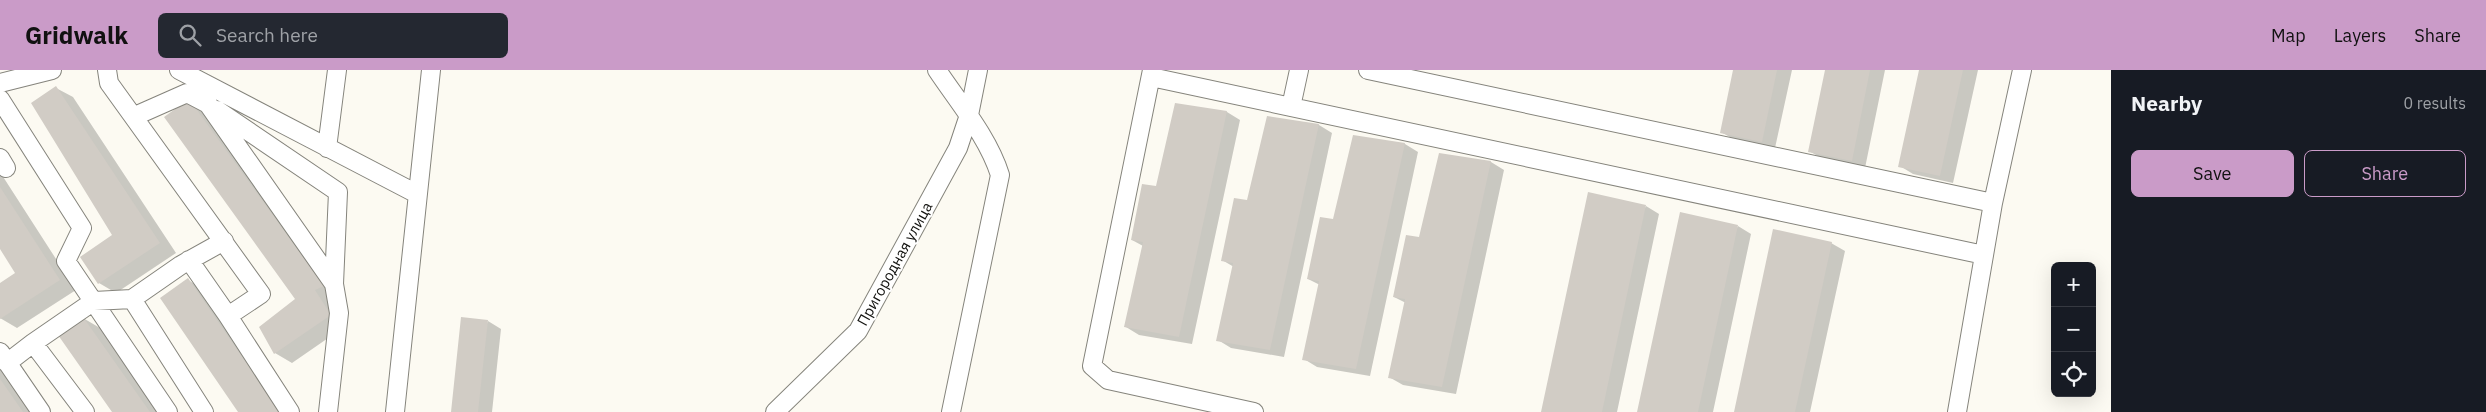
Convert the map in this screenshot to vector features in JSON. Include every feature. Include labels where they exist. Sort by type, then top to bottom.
[{"type":"street","points":[[0,83],[52,70]]},
{"type":"street","points":[[107,70],[109,83],[135,116],[261,294],[228,316]]},
{"type":"street","points":[[179,70],[417,194]]},
{"type":"street","points":[[327,148],[337,70]]},
{"type":"street","points":[[395,412],[431,70]]},
{"type":"street","points":[[937,70],[968,116],[997,166],[1000,175],[951,412]]},
{"type":"street","name":"Пригородная улица","points":[[775,412],[858,331],[958,148],[968,116],[978,70]]},
{"type":"street","points":[[1291,107],[1299,70]]},
{"type":"street","points":[[1368,70],[1993,203]]},
{"type":"street","points":[[1957,412],[1993,203],[2022,70]]},
{"type":"street","points":[[1254,412],[1108,380],[1092,366],[1152,73],[1291,107],[1984,255]]},
{"type":"street","points":[[135,116],[187,93],[208,104],[338,192],[334,284],[339,312],[328,412]]},
{"type":"street","points":[[0,99],[82,228],[66,261],[168,412]]},
{"type":"street","points":[[208,104],[334,284]]},
{"type":"street","points":[[41,412],[4,357],[33,343],[94,301],[132,299],[189,260],[224,241]]},
{"type":"street","points":[[189,260],[290,412]]},
{"type":"street","points":[[132,299],[204,412]]},
{"type":"street","points":[[33,343],[85,412]]},
{"type":"building","points":[[1733,70],[1777,70],[1762,142],[1720,133]]},
{"type":"building","points":[[1825,70],[1870,70],[1852,161],[1808,152]]},
{"type":"building","points":[[1919,70],[1963,70],[1940,176],[1898,167]]},
{"type":"building","points":[[56,86],[160,243],[98,284],[80,257],[112,235],[31,103]]},
{"type":"building","points":[[189,99],[324,286],[315,290],[331,315],[274,354],[259,327],[295,299],[164,117]]},
{"type":"building","points":[[1175,103],[1227,111],[1179,337],[1124,327],[1143,242],[1131,240],[1142,184],[1156,186]]},
{"type":"building","points":[[1267,116],[1319,124],[1270,350],[1216,341],[1233,263],[1221,261],[1234,198],[1247,200]]},
{"type":"building","points":[[1353,135],[1405,143],[1356,369],[1302,360],[1319,281],[1307,279],[1320,217],[1333,219]]},
{"type":"building","points":[[1439,153],[1491,161],[1442,387],[1388,378],[1405,299],[1393,297],[1406,235],[1419,237]]},
{"type":"building","points":[[0,187],[60,280],[0,319],[0,283],[15,273],[0,249]]},
{"type":"building","points":[[1588,192],[1646,205],[1602,412],[1541,412]]},
{"type":"building","points":[[1680,212],[1738,225],[1698,412],[1637,412]]},
{"type":"building","points":[[1773,229],[1832,242],[1795,412],[1734,412]]},
{"type":"building","points":[[188,278],[280,412],[238,412],[160,298]]},
{"type":"building","points":[[83,317],[150,412],[112,412],[58,335]]},
{"type":"building","points":[[461,317],[488,320],[478,412],[451,412]]},
{"type":"building","points":[[0,379],[5,386],[23,412],[0,412]]}]
